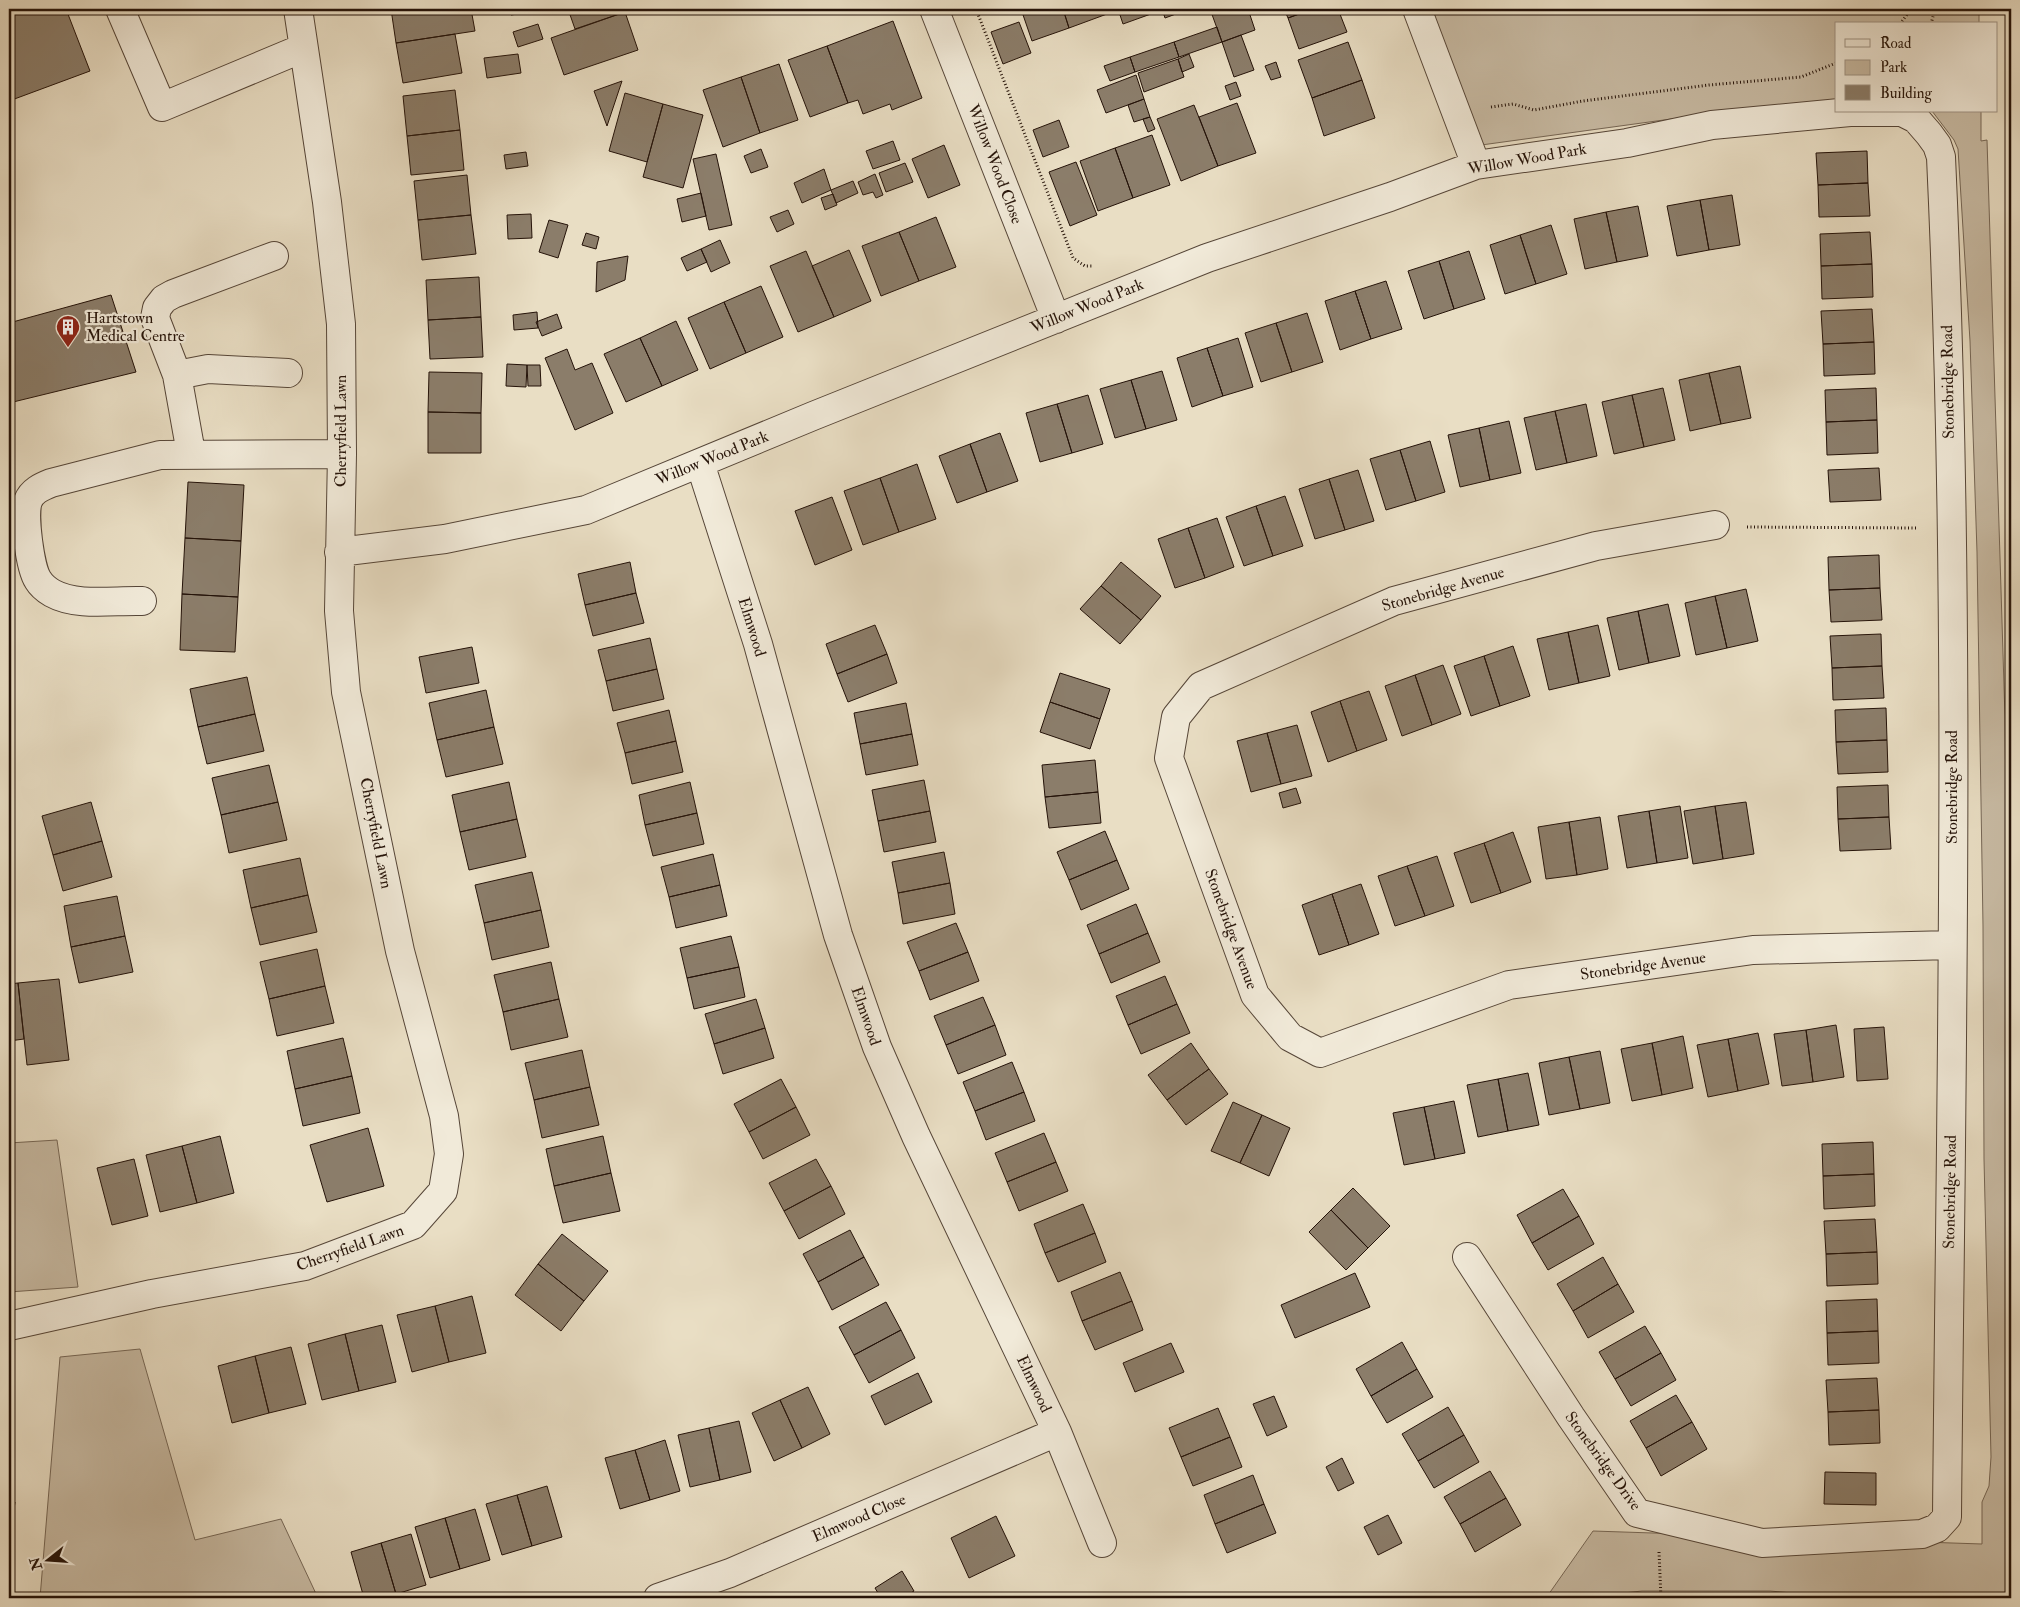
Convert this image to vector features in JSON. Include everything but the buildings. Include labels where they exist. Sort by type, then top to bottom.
[{"type":"street","points":[[120,9],[162,107],[303,48]]},
{"type":"street","name":"Cherryfield Lawn","points":[[9,1326],[152,1294],[305,1266],[413,1225],[444,1191],[449,1154],[444,1116],[400,951],[346,692],[338,611],[342,454],[341,324],[327,202],[298,9]]},
{"type":"street","name":"Willow Wood Close","points":[[934,9],[1056,319]]},
{"type":"street","points":[[1417,9],[1476,164]]},
{"type":"street","name":"Willow Wood Park","points":[[339,552],[445,539],[586,510],[700,462],[1207,258],[1390,197],[1476,164],[1627,143],[1712,125],[1850,112]]},
{"type":"street","name":"Stonebridge Road","points":[[1850,112],[1902,112],[1916,120],[1929,134],[1937,145],[1941,157],[1952,527],[1952,945],[1946,1517],[1937,1528]]},
{"type":"street","points":[[191,453],[177,375],[155,318],[157,308],[173,294],[274,256]]},
{"type":"street","points":[[177,375],[208,369],[288,373]]},
{"type":"street","points":[[142,601],[70,600],[45,589],[38,580],[32,566],[26,513],[28,501],[35,490],[51,483],[143,458],[191,453],[342,454]]},
{"type":"street","name":"Elmwood","points":[[700,462],[758,644],[838,935],[877,1047],[916,1136],[1057,1432],[1102,1544]]},
{"type":"street","name":"Stonebridge Avenue","points":[[1715,525],[1596,546],[1394,601],[1201,686],[1176,717],[1169,758],[1255,995],[1290,1037],[1320,1053],[1509,985],[1753,950],[1952,945]]},
{"type":"street","name":"Stonebridge Drive","points":[[1467,1257],[1570,1417],[1637,1513],[1762,1543],[1922,1534],[1937,1528]]},
{"type":"street","name":"Elmwood Close","points":[[658,1598],[730,1574],[1057,1432]]},
{"type":"path","points":[[976,9],[1073,258],[1085,266],[1101,263]]},
{"type":"path","points":[[1902,22],[1912,9]]},
{"type":"path","points":[[1932,22],[1936,9]]},
{"type":"path","points":[[1455,113],[1513,104],[1534,110],[1583,101],[1709,85],[1801,77],[1835,63]]},
{"type":"path","points":[[1715,525],[1858,529],[1952,527]]},
{"type":"path","points":[[1660,1519],[1659,1572],[1661,1598]]},
{"type":"green space","points":[[1423,9],[1979,9],[1979,22],[1835,22],[1835,103],[1693,116],[1474,146]]},
{"type":"green space","points":[[1933,112],[1981,112],[1981,141],[1987,140],[2005,718],[2011,1216],[2011,1594],[2009,1598],[1848,1598],[1770,1591],[1642,1591],[1577,1598],[1546,1598],[1593,1531],[1982,1544],[1982,1502],[1989,1486],[1991,1457],[1984,1159],[1983,926],[1977,552],[1970,341],[1958,149],[1954,140]]},
{"type":"green space","points":[[57,1140],[78,1287],[9,1292],[9,1143]]},
{"type":"green space","points":[[140,1349],[195,1540],[281,1519],[318,1598],[40,1598],[60,1357]]},
{"type":"place","name":"Hartstown Medical Centre","points":[[68,348]]}]
